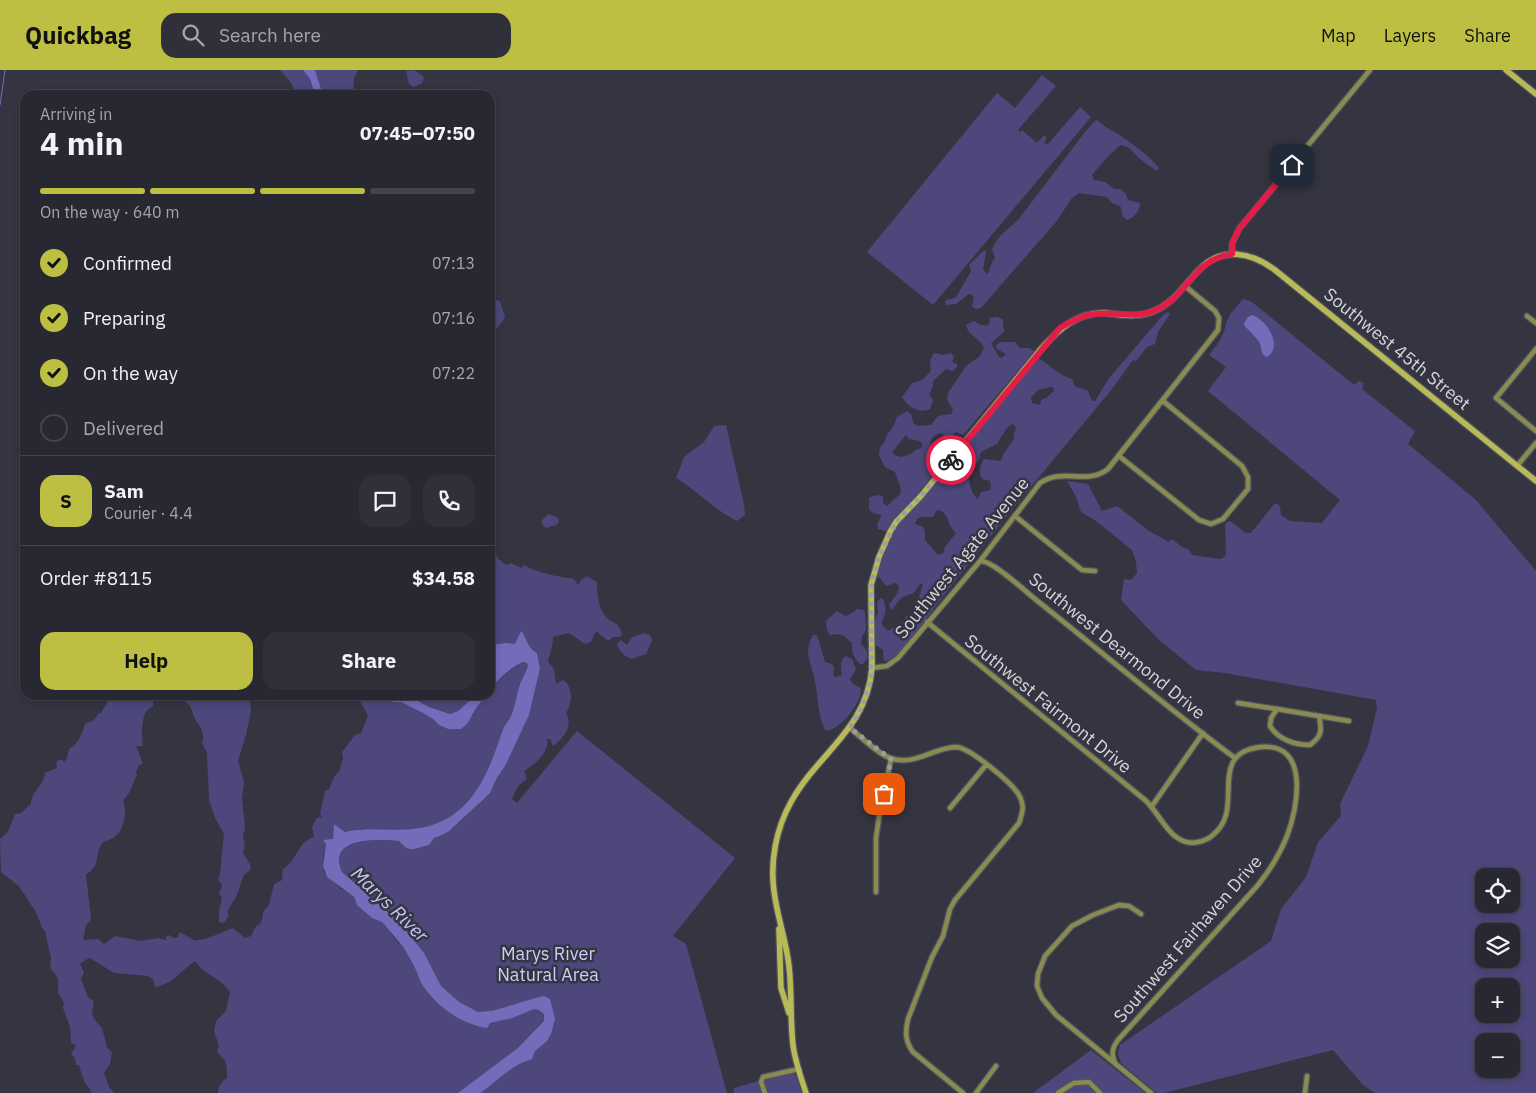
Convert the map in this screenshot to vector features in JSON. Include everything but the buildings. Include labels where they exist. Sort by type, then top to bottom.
[{"type":"street","points":[[806,1093],[793,1046],[789,964],[774,890],[773,863],[782,821],[791,802],[802,785],[850,728],[866,698],[871,681],[872,668],[871,585],[879,557],[896,522],[921,496],[1060,328],[1077,318],[1094,314],[1128,316],[1145,314],[1162,307],[1174,298],[1206,263],[1223,255],[1232,254],[1232,244],[1239,229],[1370,70]]},
{"type":"street","points":[[1506,70],[1536,94]]},
{"type":"street","name":"Southwest 45th Street","points":[[1232,254],[1252,256],[1268,265],[1536,481]]},
{"type":"street","name":"Southwest Agate Avenue","points":[[872,668],[887,666],[894,662],[980,562],[1040,483],[1047,478],[1066,476],[1092,478],[1108,470],[1218,330],[1219,318],[1215,311],[1185,286]]},
{"type":"street","points":[[1528,316],[1536,323]]},
{"type":"street","points":[[1536,349],[1496,398],[1536,431]]},
{"type":"street","points":[[1119,456],[1198,520],[1211,524],[1223,519],[1248,489],[1248,477],[1242,466],[1163,401]]},
{"type":"street","points":[[1518,466],[1536,443]]},
{"type":"street","points":[[1015,516],[1082,570],[1095,571]]},
{"type":"street","name":"Southwest Dearmond Drive","points":[[980,562],[986,561],[1011,579],[1106,657],[1235,758]]},
{"type":"street","name":"Southwest Fairmont Drive","points":[[927,622],[1152,806]]},
{"type":"street","points":[[1238,703],[1348,721]]},
{"type":"street","points":[[1277,709],[1271,718],[1270,726],[1276,734],[1299,745],[1310,745],[1319,738],[1321,727],[1319,716]]},
{"type":"street","points":[[850,728],[891,759],[912,760],[955,747],[968,750],[1016,790],[1023,804],[1019,823],[954,900],[943,936],[932,957],[908,1018],[906,1029],[908,1044],[913,1052],[963,1093]]},
{"type":"street","points":[[1202,733],[1152,806],[1170,833],[1178,839],[1191,843],[1201,842],[1210,837],[1220,828],[1226,817],[1228,778],[1231,764],[1235,758],[1255,748],[1269,747],[1281,750],[1286,739]]},
{"type":"street","name":"Southwest Fairhaven Drive","points":[[1115,1064],[1113,1050],[1118,1040],[1258,885],[1275,862],[1288,834],[1292,820],[1297,785],[1297,775],[1293,762],[1281,750]]},
{"type":"street","points":[[876,892],[876,838],[891,759]]},
{"type":"street","points":[[950,808],[986,765]]},
{"type":"street","points":[[1141,914],[1130,906],[1119,905],[1080,920],[1050,950],[1042,962],[1038,974],[1039,990],[1042,998],[1053,1013],[1151,1093]]},
{"type":"street","points":[[779,917],[781,988],[790,1015]]},
{"type":"street","points":[[976,1093],[996,1066]]},
{"type":"street","points":[[765,1093],[761,1082],[763,1078],[799,1069]]},
{"type":"street","points":[[1304,1093],[1307,1076]]},
{"type":"street","points":[[1058,1093],[1074,1083],[1089,1082],[1100,1093]]},
{"type":"green space","points":[[280,70],[303,70],[310,79],[313,90],[294,90]]},
{"type":"green space","points":[[315,70],[358,70],[354,78],[353,90],[321,90]]},
{"type":"green space","points":[[414,70],[424,77],[422,83],[414,87],[409,84],[406,71]]},
{"type":"green space","points":[[1042,75],[1056,86],[1018,130],[1020,132],[1022,130],[1037,143],[1044,135],[1047,138],[1044,142],[1047,145],[1080,107],[1091,117],[933,305],[867,252],[997,93],[1015,108]]},
{"type":"green space","points":[[1096,120],[1136,147],[1159,168],[1155,170],[1129,148],[1121,145],[1092,175],[1094,180],[1105,182],[1114,189],[1120,189],[1126,194],[1128,200],[1140,203],[1136,214],[1127,220],[1122,214],[1121,207],[1112,203],[1107,197],[1079,193],[1072,198],[1056,222],[981,308],[976,309],[972,306],[974,298],[971,294],[956,304],[946,305],[945,302],[947,300],[955,298],[958,294],[971,271],[969,265],[983,251],[986,251],[986,253],[983,269],[988,274],[995,258],[992,250],[997,241],[1018,220]]},
{"type":"green space","points":[[1243,299],[1252,302],[1354,385],[1359,381],[1364,383],[1362,389],[1415,431],[1408,444],[1475,499],[1536,571],[1536,1093],[1375,1093],[1363,1085],[1333,1050],[1164,1093],[1157,1093],[1121,1063],[1118,1053],[1120,1045],[1271,941],[1281,909],[1306,877],[1318,842],[1341,816],[1340,804],[1368,746],[1377,708],[1376,700],[1225,673],[1196,670],[1158,639],[1121,600],[1124,579],[1131,580],[1137,573],[1132,550],[1096,521],[1081,512],[1076,497],[1067,481],[1088,484],[1102,511],[1117,506],[1149,531],[1169,542],[1172,539],[1189,550],[1192,555],[1221,559],[1226,555],[1225,524],[1230,521],[1246,533],[1251,533],[1275,503],[1280,506],[1281,515],[1290,521],[1322,523],[1340,500],[1208,391],[1226,367],[1209,355],[1219,342],[1231,313]]},
{"type":"green space","points":[[495,300],[500,301],[505,317],[495,330]]},
{"type":"green space","points":[[1168,312],[1170,314],[1158,332],[1155,344],[1147,347],[1136,361],[1133,360],[1112,389],[978,552],[904,648],[890,660],[884,661],[883,650],[874,644],[874,623],[878,613],[877,602],[881,598],[883,599],[886,611],[882,625],[888,631],[903,622],[907,615],[921,615],[925,609],[924,603],[919,597],[923,584],[920,584],[914,593],[900,599],[891,610],[889,605],[898,592],[899,586],[895,583],[886,586],[879,577],[876,578],[882,555],[901,521],[1037,358],[1062,375],[1072,379],[1075,386],[1088,391],[1092,401],[1095,401],[1109,378],[1163,315]],"holes":[[[1054,388],[1054,391],[1041,400],[1040,405],[1032,403],[1031,398],[1038,390]],[[1013,424],[1016,428],[1014,439],[1001,461],[984,459],[981,464],[982,479],[990,481],[991,486],[990,490],[981,492],[978,499],[975,497],[969,483],[968,472],[979,460],[981,452],[997,444],[1005,430]],[[937,510],[944,513],[950,526],[956,533],[945,547],[943,553],[938,555],[925,540],[923,527],[915,524],[917,519],[922,517],[933,517]]]},
{"type":"green space","points":[[998,317],[1003,320],[1005,331],[991,343],[999,357],[1002,358],[1006,354],[997,349],[996,346],[1000,342],[1015,342],[1020,348],[1029,348],[1034,351],[963,435],[956,432],[952,436],[957,439],[953,447],[943,445],[943,434],[938,434],[933,438],[930,444],[945,448],[947,456],[912,501],[896,516],[886,531],[878,529],[877,525],[881,515],[873,513],[869,509],[869,498],[876,495],[881,496],[883,497],[883,503],[887,506],[900,494],[901,489],[895,472],[885,467],[879,455],[880,447],[884,443],[897,417],[907,411],[911,414],[914,424],[919,426],[931,425],[938,416],[951,414],[953,410],[947,399],[948,393],[966,366],[980,356],[984,348],[969,332],[966,325],[974,321],[985,326],[989,324],[990,318]],"holes":[[[906,435],[909,439],[920,441],[923,445],[913,453],[901,457],[893,454],[893,451]]]},
{"type":"green space","points":[[934,353],[943,355],[951,353],[954,357],[952,362],[957,364],[957,367],[953,371],[946,369],[933,381],[933,387],[929,394],[933,400],[930,409],[922,411],[911,407],[902,397],[912,383],[922,380],[931,371],[930,360]]},
{"type":"green space","points":[[726,425],[744,504],[745,515],[737,521],[676,478],[684,457],[704,442],[714,426]]},
{"type":"green space","points":[[549,514],[558,518],[559,522],[546,528],[542,524],[542,520]]},
{"type":"green space","name":"Marys River Natural Area","points":[[496,556],[502,563],[508,565],[510,563],[522,568],[523,565],[551,575],[574,579],[578,585],[587,576],[597,582],[601,609],[606,617],[619,627],[622,634],[620,637],[613,637],[608,641],[596,631],[591,642],[585,644],[569,633],[553,637],[548,662],[554,669],[556,684],[562,680],[566,682],[570,689],[570,705],[566,713],[569,723],[568,727],[564,736],[553,746],[550,739],[547,739],[544,753],[524,771],[527,779],[518,786],[512,799],[517,803],[577,731],[735,858],[673,936],[686,944],[727,1093],[218,1093],[220,1084],[227,1078],[227,1070],[226,1063],[217,1051],[219,1046],[214,1031],[216,1021],[226,1011],[230,992],[226,987],[203,970],[195,961],[172,980],[155,987],[153,979],[148,976],[114,973],[90,958],[80,964],[84,973],[81,979],[88,997],[94,1001],[92,1013],[94,1019],[102,1028],[107,1047],[112,1053],[110,1064],[104,1073],[109,1087],[114,1093],[91,1093],[79,1065],[76,1065],[75,1058],[71,1054],[76,1046],[71,1043],[70,1027],[63,1008],[64,1003],[58,993],[58,978],[50,968],[51,958],[45,931],[37,914],[19,886],[1,872],[0,839],[8,832],[15,814],[21,813],[31,804],[45,773],[57,768],[56,762],[61,759],[64,762],[67,758],[69,749],[80,738],[85,724],[94,720],[101,713],[109,700],[154,700],[153,706],[147,711],[144,718],[143,746],[136,746],[143,764],[139,765],[130,791],[124,799],[125,813],[123,825],[116,836],[103,842],[94,868],[86,874],[91,920],[86,925],[83,940],[98,939],[104,944],[115,936],[141,941],[158,938],[166,940],[166,937],[169,935],[173,938],[178,937],[179,932],[194,940],[198,940],[233,928],[245,938],[251,936],[256,926],[260,924],[263,912],[269,905],[274,884],[282,880],[283,869],[292,861],[304,843],[314,837],[312,827],[317,818],[322,817],[320,814],[325,791],[329,789],[334,777],[340,770],[343,759],[342,752],[355,735],[361,733],[368,716],[359,700],[401,702],[448,729],[473,715],[482,700],[495,700],[495,684],[514,667],[523,662],[527,663],[528,666],[519,687],[512,713],[503,729],[485,776],[477,790],[455,813],[442,821],[425,827],[410,829],[362,829],[345,832],[334,824],[333,839],[326,843],[323,860],[324,872],[339,887],[354,897],[357,905],[382,922],[399,944],[408,933],[397,919],[342,872],[339,860],[341,852],[357,842],[368,840],[399,841],[404,847],[440,836],[459,822],[490,793],[529,715],[540,669],[537,653],[531,650],[524,635],[520,636],[515,644],[495,645]]},
{"type":"green space","points":[[857,609],[864,610],[865,612],[866,629],[862,636],[861,644],[868,654],[862,665],[854,656],[852,643],[842,635],[830,635],[827,630],[826,621],[837,611],[845,616]]},
{"type":"green space","points":[[645,633],[651,636],[652,641],[646,654],[631,659],[624,655],[617,646],[621,640],[627,645],[632,637]]},
{"type":"green space","points":[[813,635],[816,635],[818,638],[825,662],[832,664],[834,667],[833,675],[835,677],[842,675],[842,660],[846,656],[852,659],[856,669],[850,680],[861,688],[858,701],[850,714],[838,726],[826,731],[820,714],[815,681],[808,654],[809,644]]},
{"type":"green space","points":[[182,700],[250,700],[251,711],[238,761],[244,782],[242,799],[245,827],[243,838],[245,842],[243,853],[251,869],[244,875],[224,923],[219,922],[222,898],[219,893],[222,886],[218,879],[224,834],[215,818],[209,800],[207,753],[202,743],[203,732],[187,703]]},
{"type":"green space","points":[[416,700],[470,700],[458,711],[450,714],[429,707]]},
{"type":"green space","points":[[1091,1050],[1145,1093],[1033,1093]]},
{"type":"green space","points":[[793,1073],[798,1077],[802,1093],[734,1093],[734,1088]]},
{"type":"shaded area","points":[[303,70],[315,70],[321,90],[313,90],[310,79]]},
{"type":"shaded area","points":[[1252,315],[1263,322],[1271,333],[1274,346],[1272,352],[1267,357],[1262,352],[1258,340],[1244,325],[1248,317]]},
{"type":"shaded area","points":[[521,631],[531,649],[537,653],[540,669],[529,715],[490,793],[449,831],[434,838],[429,845],[409,849],[399,841],[368,840],[348,846],[341,852],[339,860],[342,872],[397,920],[424,953],[441,986],[459,1002],[478,1012],[492,1011],[544,996],[550,999],[555,1019],[551,1034],[547,1041],[535,1051],[532,1059],[510,1069],[480,1093],[458,1093],[518,1048],[544,1021],[544,1014],[534,1009],[512,1018],[490,1023],[487,1028],[468,1023],[443,1007],[429,994],[420,982],[414,965],[404,948],[382,922],[372,918],[357,905],[354,897],[327,877],[323,866],[326,844],[323,840],[333,839],[334,824],[345,832],[425,827],[442,821],[467,802],[485,776],[503,729],[512,713],[520,684],[528,666],[527,663],[523,662],[519,664],[495,684],[495,644],[515,644]]},
{"type":"shaded area","points":[[388,700],[416,700],[429,707],[450,714],[458,711],[470,700],[482,700],[467,724],[461,729],[448,729],[401,702]]},
{"type":"waterway","points":[[0,105],[5,70]]},
{"type":"way so far","points":[[884,794],[891,759],[850,728],[866,698],[871,681],[871,585],[884,543],[896,522],[951,460]]},
{"type":"route","points":[[951,460],[1060,328],[1077,318],[1094,314],[1136,315],[1155,311],[1162,307],[1174,298],[1206,263],[1214,258],[1232,254],[1232,244],[1239,229],[1292,165]]},
{"type":"water label","name":"Marys River","points":[[390,904]]}]
